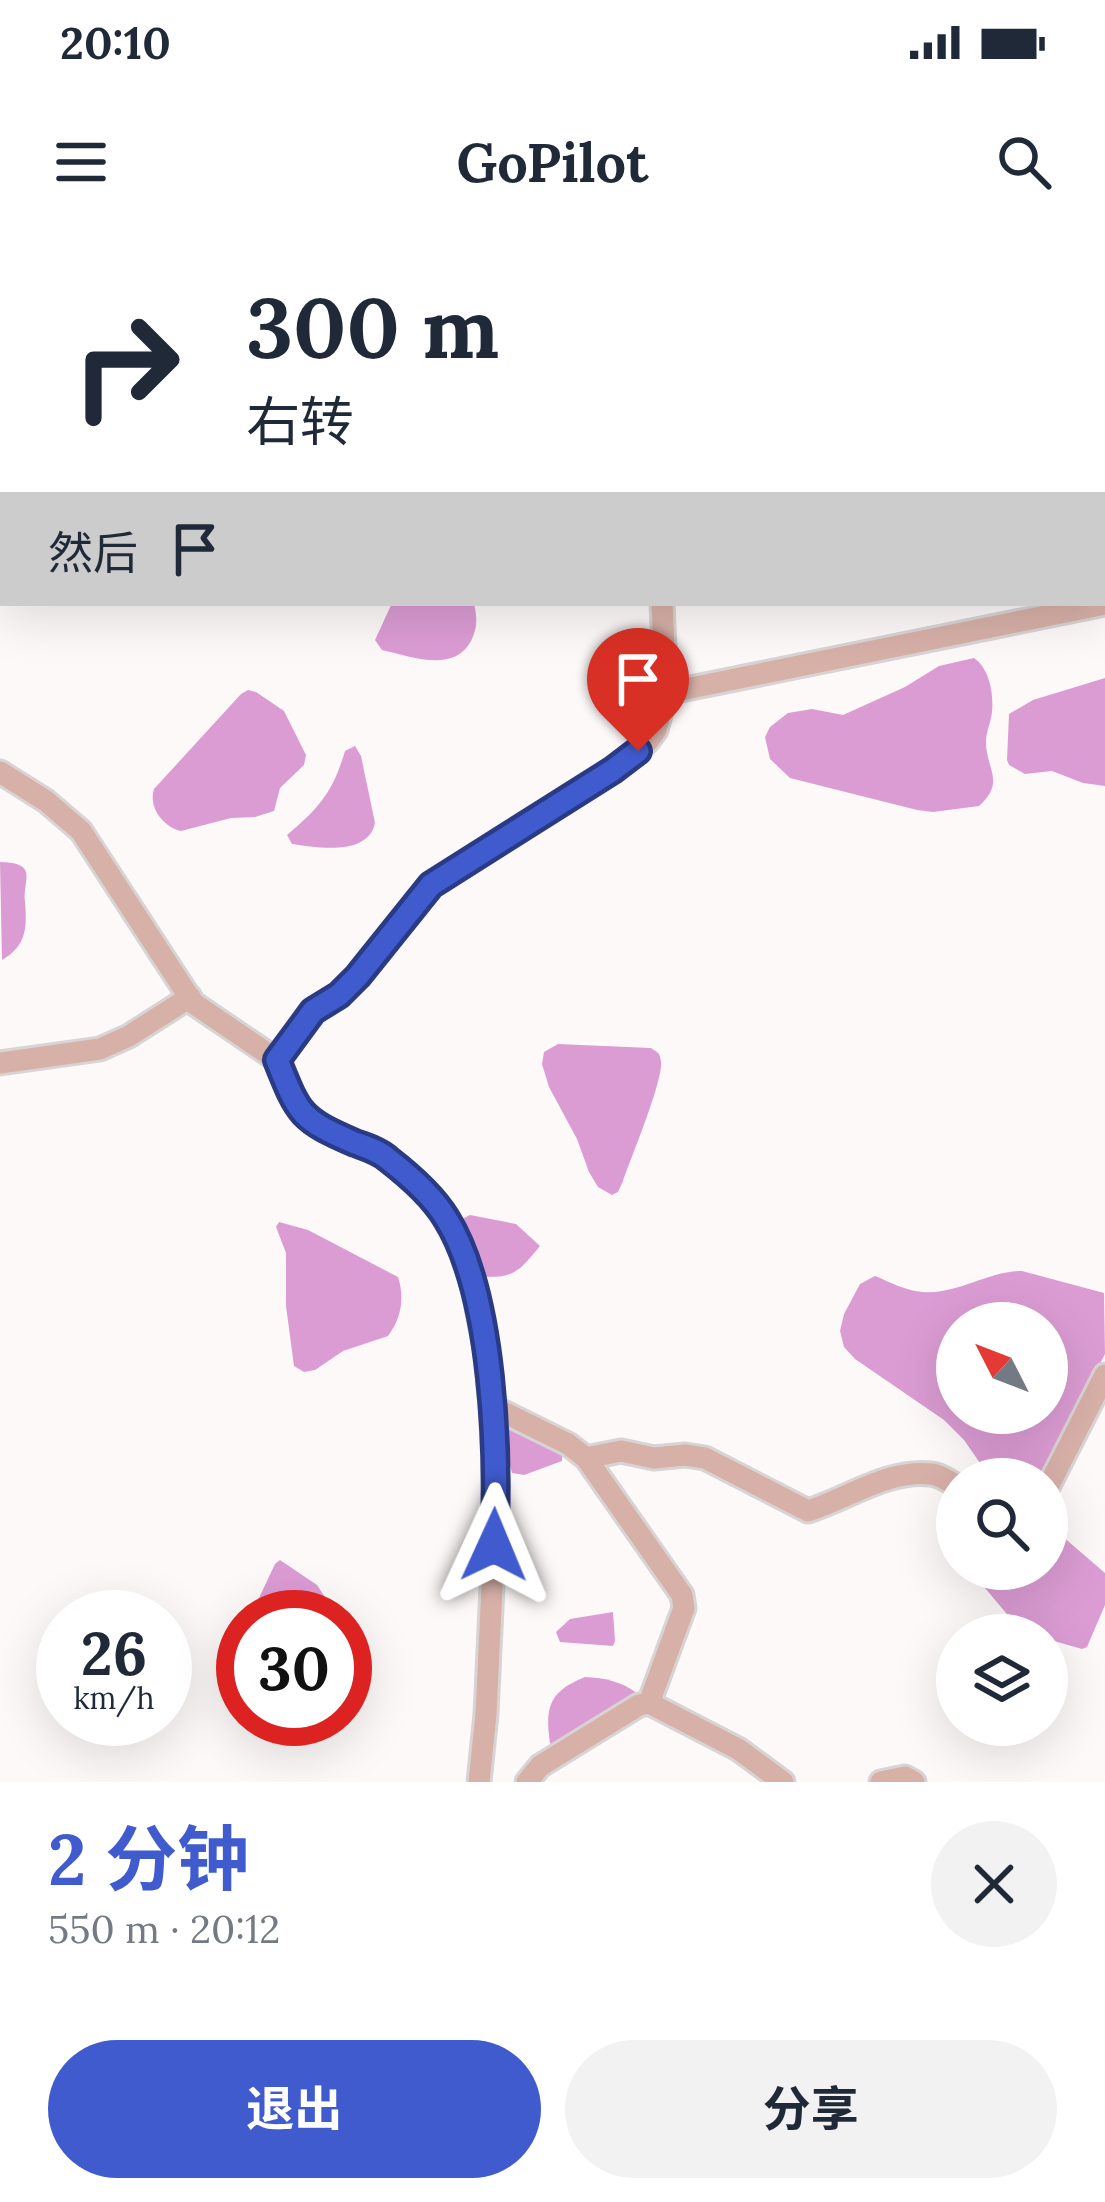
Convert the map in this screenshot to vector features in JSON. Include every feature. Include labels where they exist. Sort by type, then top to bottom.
[{"type":"street","points":[[277,1060],[313,1011],[358,976],[431,885],[613,770],[656,730],[666,693],[662,606]]},
{"type":"street","points":[[666,693],[1095,606]]},
{"type":"street","points":[[0,772],[46,801],[81,831],[190,998],[277,1060],[303,1115],[384,1155],[423,1189],[448,1220],[473,1288],[491,1406],[496,1502],[479,1782]]},
{"type":"street","points":[[0,1063],[100,1049],[190,998]]},
{"type":"street","points":[[1063,1458],[1105,1375]]},
{"type":"street","points":[[491,1406],[568,1444],[586,1458],[685,1603],[649,1703]]},
{"type":"street","points":[[586,1458],[621,1451],[655,1458],[705,1458],[808,1511],[875,1484],[914,1474],[936,1475]]},
{"type":"street","points":[[527,1782],[540,1766],[649,1703],[738,1749],[783,1782]]},
{"type":"street","points":[[881,1782],[905,1778],[914,1782]]},
{"type":"shaded area","points":[[391,606],[474,606],[473,636],[454,657],[418,658],[382,650],[375,640]]},
{"type":"shaded area","points":[[974,658],[987,674],[992,705],[986,742],[993,782],[979,806],[917,810],[790,778],[770,759],[765,737],[788,713],[812,709],[843,715],[939,666]]},
{"type":"shaded area","points":[[1105,678],[1105,786],[1052,771],[1025,774],[1009,765],[1009,714],[1033,700]]},
{"type":"shaded area","points":[[248,690],[284,711],[306,755],[304,765],[280,788],[274,811],[174,829],[155,809],[154,789]]},
{"type":"shaded area","points":[[355,746],[375,823],[371,834],[341,847],[292,844],[287,835],[324,798],[345,751]]},
{"type":"shaded area","points":[[0,862],[20,865],[26,874],[24,935],[2,960]]},
{"type":"shaded area","points":[[558,1044],[651,1048],[660,1056],[646,1120],[623,1181],[612,1195],[598,1187],[589,1172],[549,1087],[542,1064],[544,1052]]},
{"type":"shaded area","points":[[470,1215],[516,1224],[540,1246],[514,1272],[476,1276],[460,1220]]},
{"type":"shaded area","points":[[279,1222],[308,1230],[398,1277],[400,1308],[388,1336],[343,1351],[315,1370],[304,1372],[294,1366],[286,1306],[286,1253],[276,1227]]},
{"type":"shaded area","points":[[1022,1271],[1104,1293],[1105,1354],[1068,1426],[1068,1302],[936,1302],[936,1415],[844,1347],[840,1331],[844,1314],[860,1284],[875,1276],[910,1290],[936,1292]]},
{"type":"shaded area","points":[[503,1421],[562,1449],[562,1461],[524,1475],[512,1473],[501,1432]]},
{"type":"shaded area","points":[[958,1434],[1064,1434],[1052,1458],[976,1458]]},
{"type":"shaded area","points":[[1068,1541],[1105,1573],[1105,1605],[1087,1647],[1068,1645],[1068,1614],[1007,1614],[987,1590],[1068,1590]]},
{"type":"shaded area","points":[[280,1560],[320,1590],[263,1590]]},
{"type":"shaded area","points":[[613,1612],[613,1646],[560,1642],[556,1632],[570,1619]]},
{"type":"shaded area","points":[[585,1677],[625,1686],[637,1693],[638,1702],[551,1750],[551,1705],[562,1690]]},
{"type":"route","points":[[494,1545],[489,1376],[473,1288],[454,1232],[423,1189],[384,1155],[303,1115],[277,1060],[313,1011],[358,976],[431,885],[638,751]]}]
